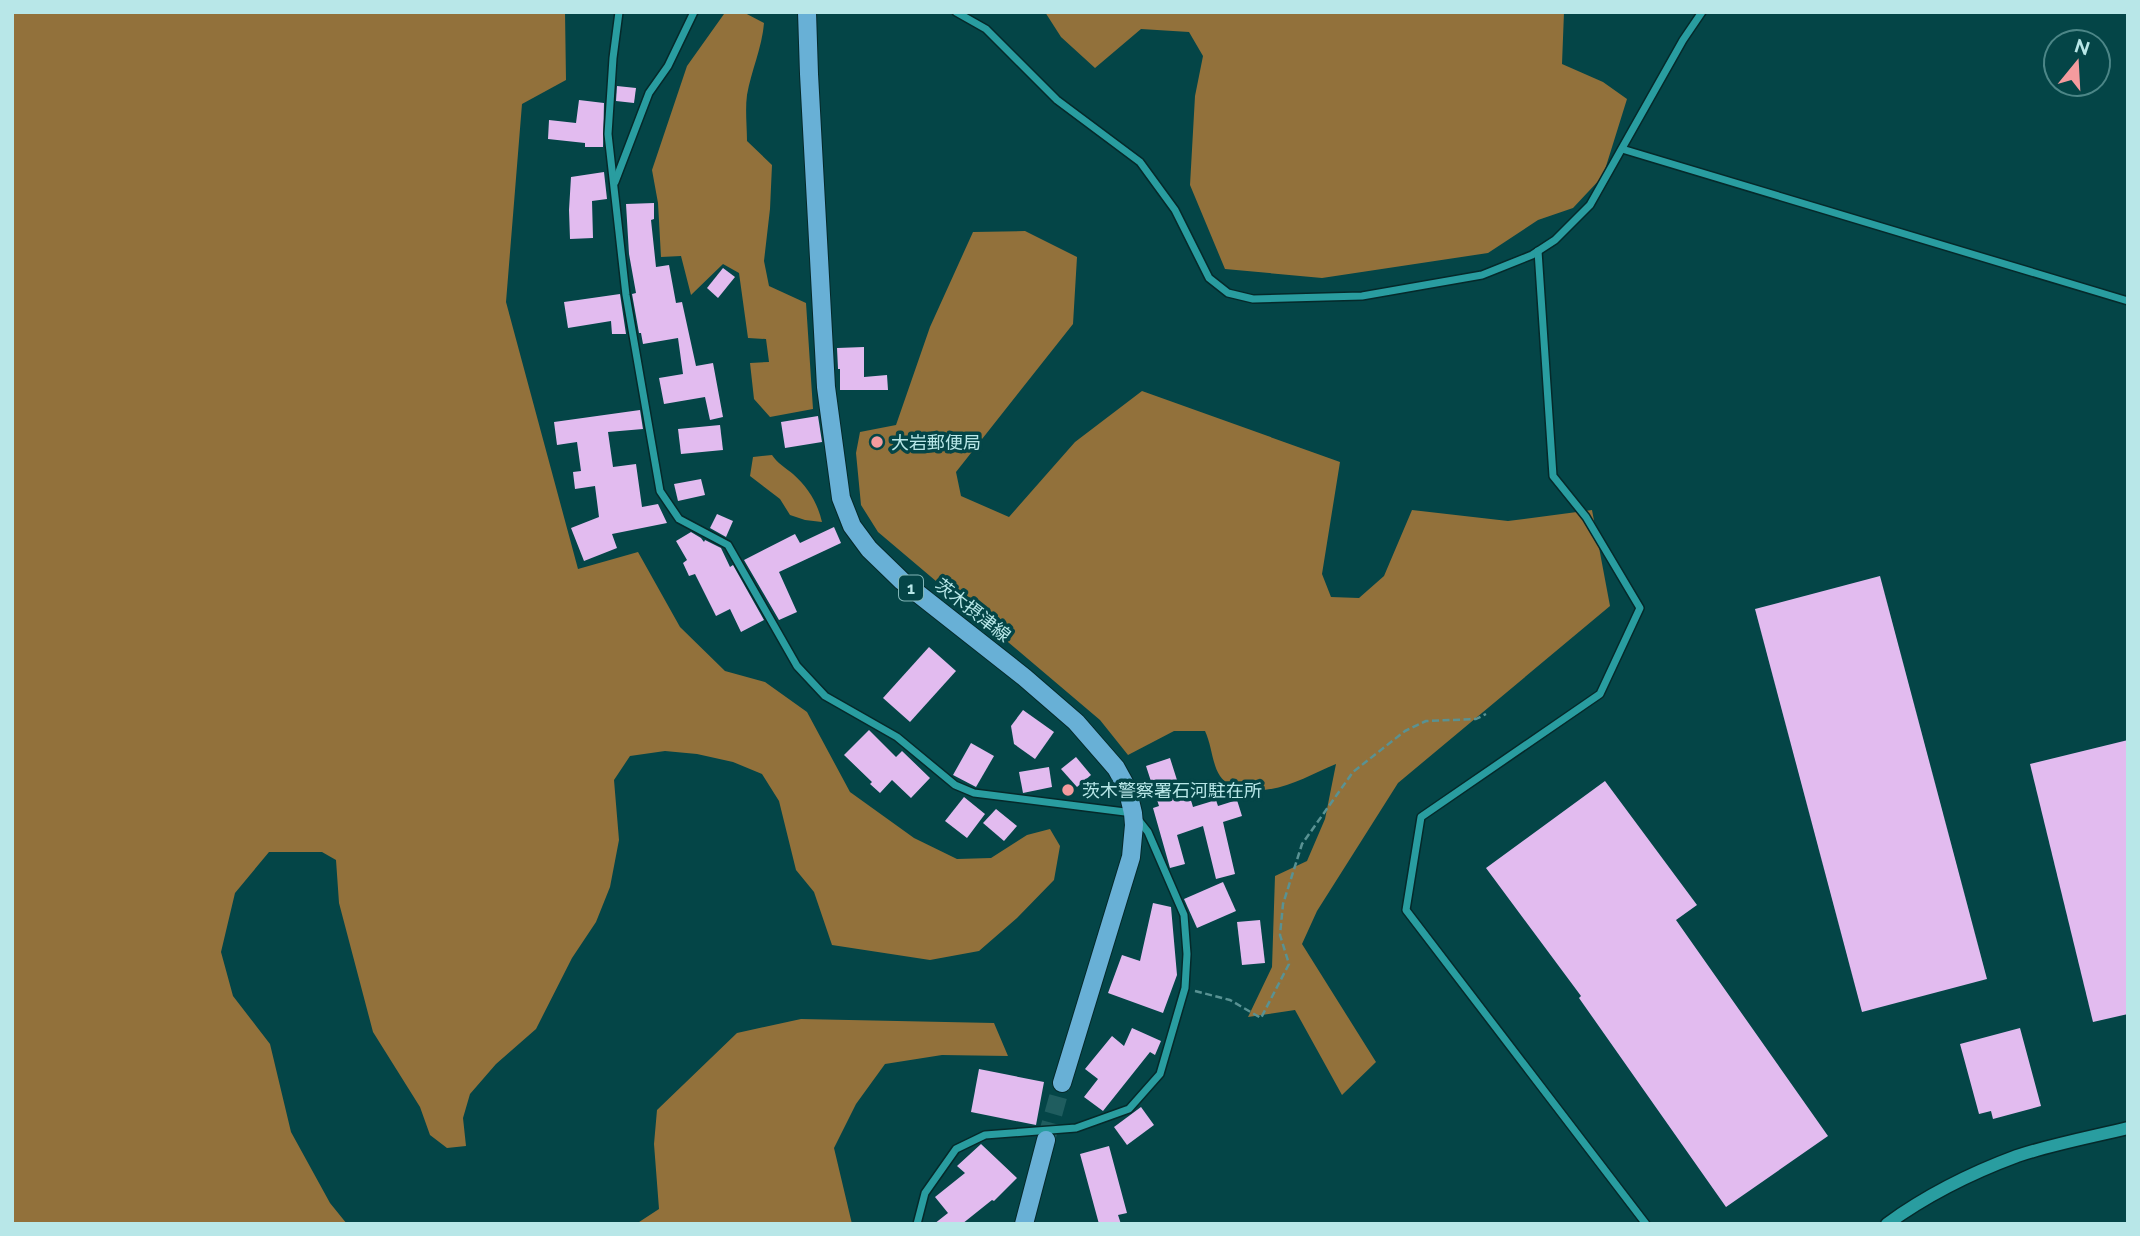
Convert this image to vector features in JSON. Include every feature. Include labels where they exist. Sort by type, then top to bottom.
[{"type":"main road","name":"茨木摂津線","points":[[807,12],[826,387],[841,498],[848,517],[869,549],[902,581],[1024,677],[1076,722],[1116,768],[1127,788],[1133,813],[1131,857],[1062,1083]]},
{"type":"main road","points":[[1024,1224],[1046,1140]]},
{"type":"street","points":[[620,12],[612,58],[608,134],[626,295],[660,491],[679,519],[728,545],[797,666],[825,696],[897,737],[955,785],[974,793],[1133,813],[1148,832],[1184,915],[1188,954],[1185,988],[1160,1074],[1129,1109],[1076,1128],[985,1135],[956,1149],[925,1193],[917,1224]]},
{"type":"street","points":[[614,184],[649,93],[668,66],[694,12]]},
{"type":"street","points":[[956,12],[986,29],[1057,100],[1140,162],[1175,210],[1209,278],[1228,293],[1254,299],[1362,296],[1482,275],[1538,251],[1555,240],[1590,205],[1683,40],[1702,12]]},
{"type":"street","points":[[1622,149],[2128,301]]},
{"type":"street","points":[[1538,251],[1553,476],[1586,517],[1640,608],[1600,694],[1421,817],[1406,910],[1646,1224]]},
{"type":"street","points":[[1887,1224],[1919,1201],[2018,1156],[2128,1128]]},
{"type":"path","points":[[1185,988],[1230,1000],[1261,1018],[1289,964],[1280,935],[1283,904],[1302,844],[1333,799],[1353,772],[1405,731],[1426,721],[1476,719],[1486,714]]},
{"type":"shaded area","points":[[12,12],[565,12],[566,80],[522,104],[506,302],[578,569],[638,552],[680,627],[725,671],[765,682],[807,712],[850,792],[914,838],[957,859],[991,858],[1027,835],[1050,829],[1060,846],[1054,880],[1017,918],[979,951],[930,960],[832,945],[814,892],[796,870],[779,801],[762,774],[733,762],[697,754],[665,751],[630,756],[614,780],[619,840],[610,887],[596,922],[572,958],[536,1029],[496,1064],[470,1094],[463,1118],[466,1146],[447,1148],[430,1135],[420,1107],[373,1032],[339,903],[336,860],[322,852],[269,852],[235,893],[221,952],[233,996],[270,1044],[291,1132],[330,1203],[347,1224],[12,1224]]},
{"type":"shaded area","points":[[743,12],[764,23],[747,95],[746,112],[747,141],[772,165],[764,261],[769,286],[806,303],[813,409],[770,417],[754,399],[750,363],[769,362],[766,339],[748,338],[739,273],[723,264],[691,295],[681,256],[661,257],[658,203],[652,170],[687,66],[724,14]]},
{"type":"shaded area","points":[[1045,12],[1564,12],[1562,64],[1603,82],[1627,99],[1603,176],[1573,208],[1538,220],[1488,253],[1322,278],[1225,269],[1190,185],[1195,96],[1203,56],[1189,32],[1141,29],[1095,68],[1061,37]]},
{"type":"shaded area","points":[[1025,231],[1077,257],[1073,324],[956,472],[961,496],[1009,517],[1075,442],[1142,391],[1340,462],[1322,574],[1331,597],[1359,598],[1384,576],[1412,510],[1508,521],[1592,510],[1610,606],[1398,783],[1317,911],[1302,944],[1376,1062],[1342,1095],[1295,1010],[1248,1017],[1272,967],[1275,876],[1307,861],[1325,819],[1336,764],[1276,788],[1251,790],[1231,784],[1220,776],[1205,731],[1174,731],[1128,755],[1100,720],[878,532],[861,505],[856,453],[860,432],[896,425],[930,327],[973,232]]},
{"type":"shaded area","points":[[772,455],[808,490],[822,522],[790,515],[780,499],[750,476],[753,457]]},
{"type":"shaded area","points":[[801,1019],[994,1023],[1008,1056],[942,1055],[885,1064],[856,1104],[834,1148],[852,1224],[636,1224],[659,1209],[654,1144],[657,1110],[737,1033]]},
{"type":"building","points":[[617,86],[636,88],[634,103],[616,101]]},
{"type":"building","points":[[579,100],[604,103],[603,147],[585,147],[585,143],[548,139],[549,120],[576,123]]},
{"type":"building","points":[[604,172],[607,199],[592,201],[593,238],[570,239],[571,177]]},
{"type":"building","points":[[654,203],[654,219],[651,220],[656,267],[669,265],[676,303],[682,302],[696,366],[713,363],[723,417],[710,420],[705,397],[664,404],[659,378],[683,374],[678,338],[643,344],[639,333],[632,294],[636,293],[629,254],[626,204]]},
{"type":"building","points":[[723,268],[735,277],[718,298],[707,288]]},
{"type":"building","points":[[620,294],[626,334],[612,334],[611,321],[568,328],[564,302]]},
{"type":"building","points":[[864,347],[864,377],[887,375],[888,390],[840,390],[837,348]]},
{"type":"building","points":[[640,410],[643,429],[608,432],[613,467],[636,464],[642,507],[658,504],[667,523],[612,534],[617,548],[584,561],[571,528],[599,517],[595,486],[575,489],[573,472],[581,471],[577,442],[557,445],[554,422]]},
{"type":"building","points":[[818,416],[822,442],[785,448],[781,422]]},
{"type":"building","points":[[720,425],[723,450],[681,454],[678,429]]},
{"type":"building","points":[[701,479],[705,495],[678,501],[674,484]]},
{"type":"building","points":[[717,514],[733,521],[726,537],[710,528]]},
{"type":"building","points":[[834,527],[841,543],[779,572],[797,612],[779,620],[744,560],[795,534],[800,543]]},
{"type":"building","points":[[691,532],[704,542],[705,540],[721,548],[764,620],[741,632],[730,609],[716,616],[695,574],[689,576],[683,563],[687,560],[676,541]]},
{"type":"building","points":[[1880,576],[1987,979],[1862,1012],[1755,609]]},
{"type":"building","points":[[929,647],[956,671],[910,722],[883,698]]},
{"type":"building","points":[[1023,710],[1054,732],[1035,759],[1014,744],[1011,726]]},
{"type":"building","points":[[869,730],[896,757],[902,751],[930,778],[911,798],[892,780],[880,793],[844,755]]},
{"type":"building","points":[[2128,740],[2128,1014],[2093,1022],[2030,764]]},
{"type":"building","points":[[971,743],[994,756],[976,787],[953,775]]},
{"type":"building","points":[[1076,757],[1091,775],[1077,787],[1061,769]]},
{"type":"building","points":[[1170,758],[1183,799],[1190,797],[1193,807],[1216,800],[1218,806],[1237,800],[1242,816],[1223,822],[1235,874],[1216,879],[1203,826],[1177,835],[1185,864],[1170,868],[1153,808],[1159,806],[1146,766]]},
{"type":"building","points":[[1049,767],[1052,787],[1023,793],[1019,772]]},
{"type":"building","points":[[1605,781],[1697,905],[1676,920],[1828,1136],[1726,1207],[1579,998],[1581,996],[1486,868]]},
{"type":"building","points":[[964,797],[985,814],[967,838],[945,821]]},
{"type":"building","points":[[996,809],[1017,826],[1004,841],[983,823]]},
{"type":"building","points":[[1223,882],[1236,911],[1197,928],[1184,899]]},
{"type":"building","points":[[1153,903],[1171,907],[1177,975],[1163,1013],[1108,993],[1122,955],[1140,961]]},
{"type":"building","points":[[1260,920],[1265,963],[1242,965],[1237,922]]},
{"type":"building","points":[[1132,1028],[1161,1041],[1155,1055],[1150,1052],[1103,1111],[1084,1097],[1098,1079],[1085,1069],[1112,1036],[1124,1046]]},
{"type":"building","points":[[2020,1028],[2041,1106],[1993,1119],[1991,1111],[1979,1114],[1960,1044]]},
{"type":"building","points":[[979,1069],[1044,1082],[1036,1125],[971,1112]]},
{"type":"building","points":[[1141,1107],[1154,1125],[1127,1145],[1114,1127]]},
{"type":"building","points":[[981,1144],[1017,1178],[994,1201],[962,1224],[934,1224],[948,1213],[935,1197],[965,1173],[957,1166]]},
{"type":"building","points":[[1109,1146],[1127,1213],[1118,1215],[1121,1224],[1099,1224],[1080,1154]]},
{"type":"tunnel","points":[[1046,1140],[1062,1083]]},
{"type":"place","name":"大岩郵便局","points":[[877,442]]},
{"type":"place","name":"茨木警察署石河駐在所","points":[[1068,790]]}]
